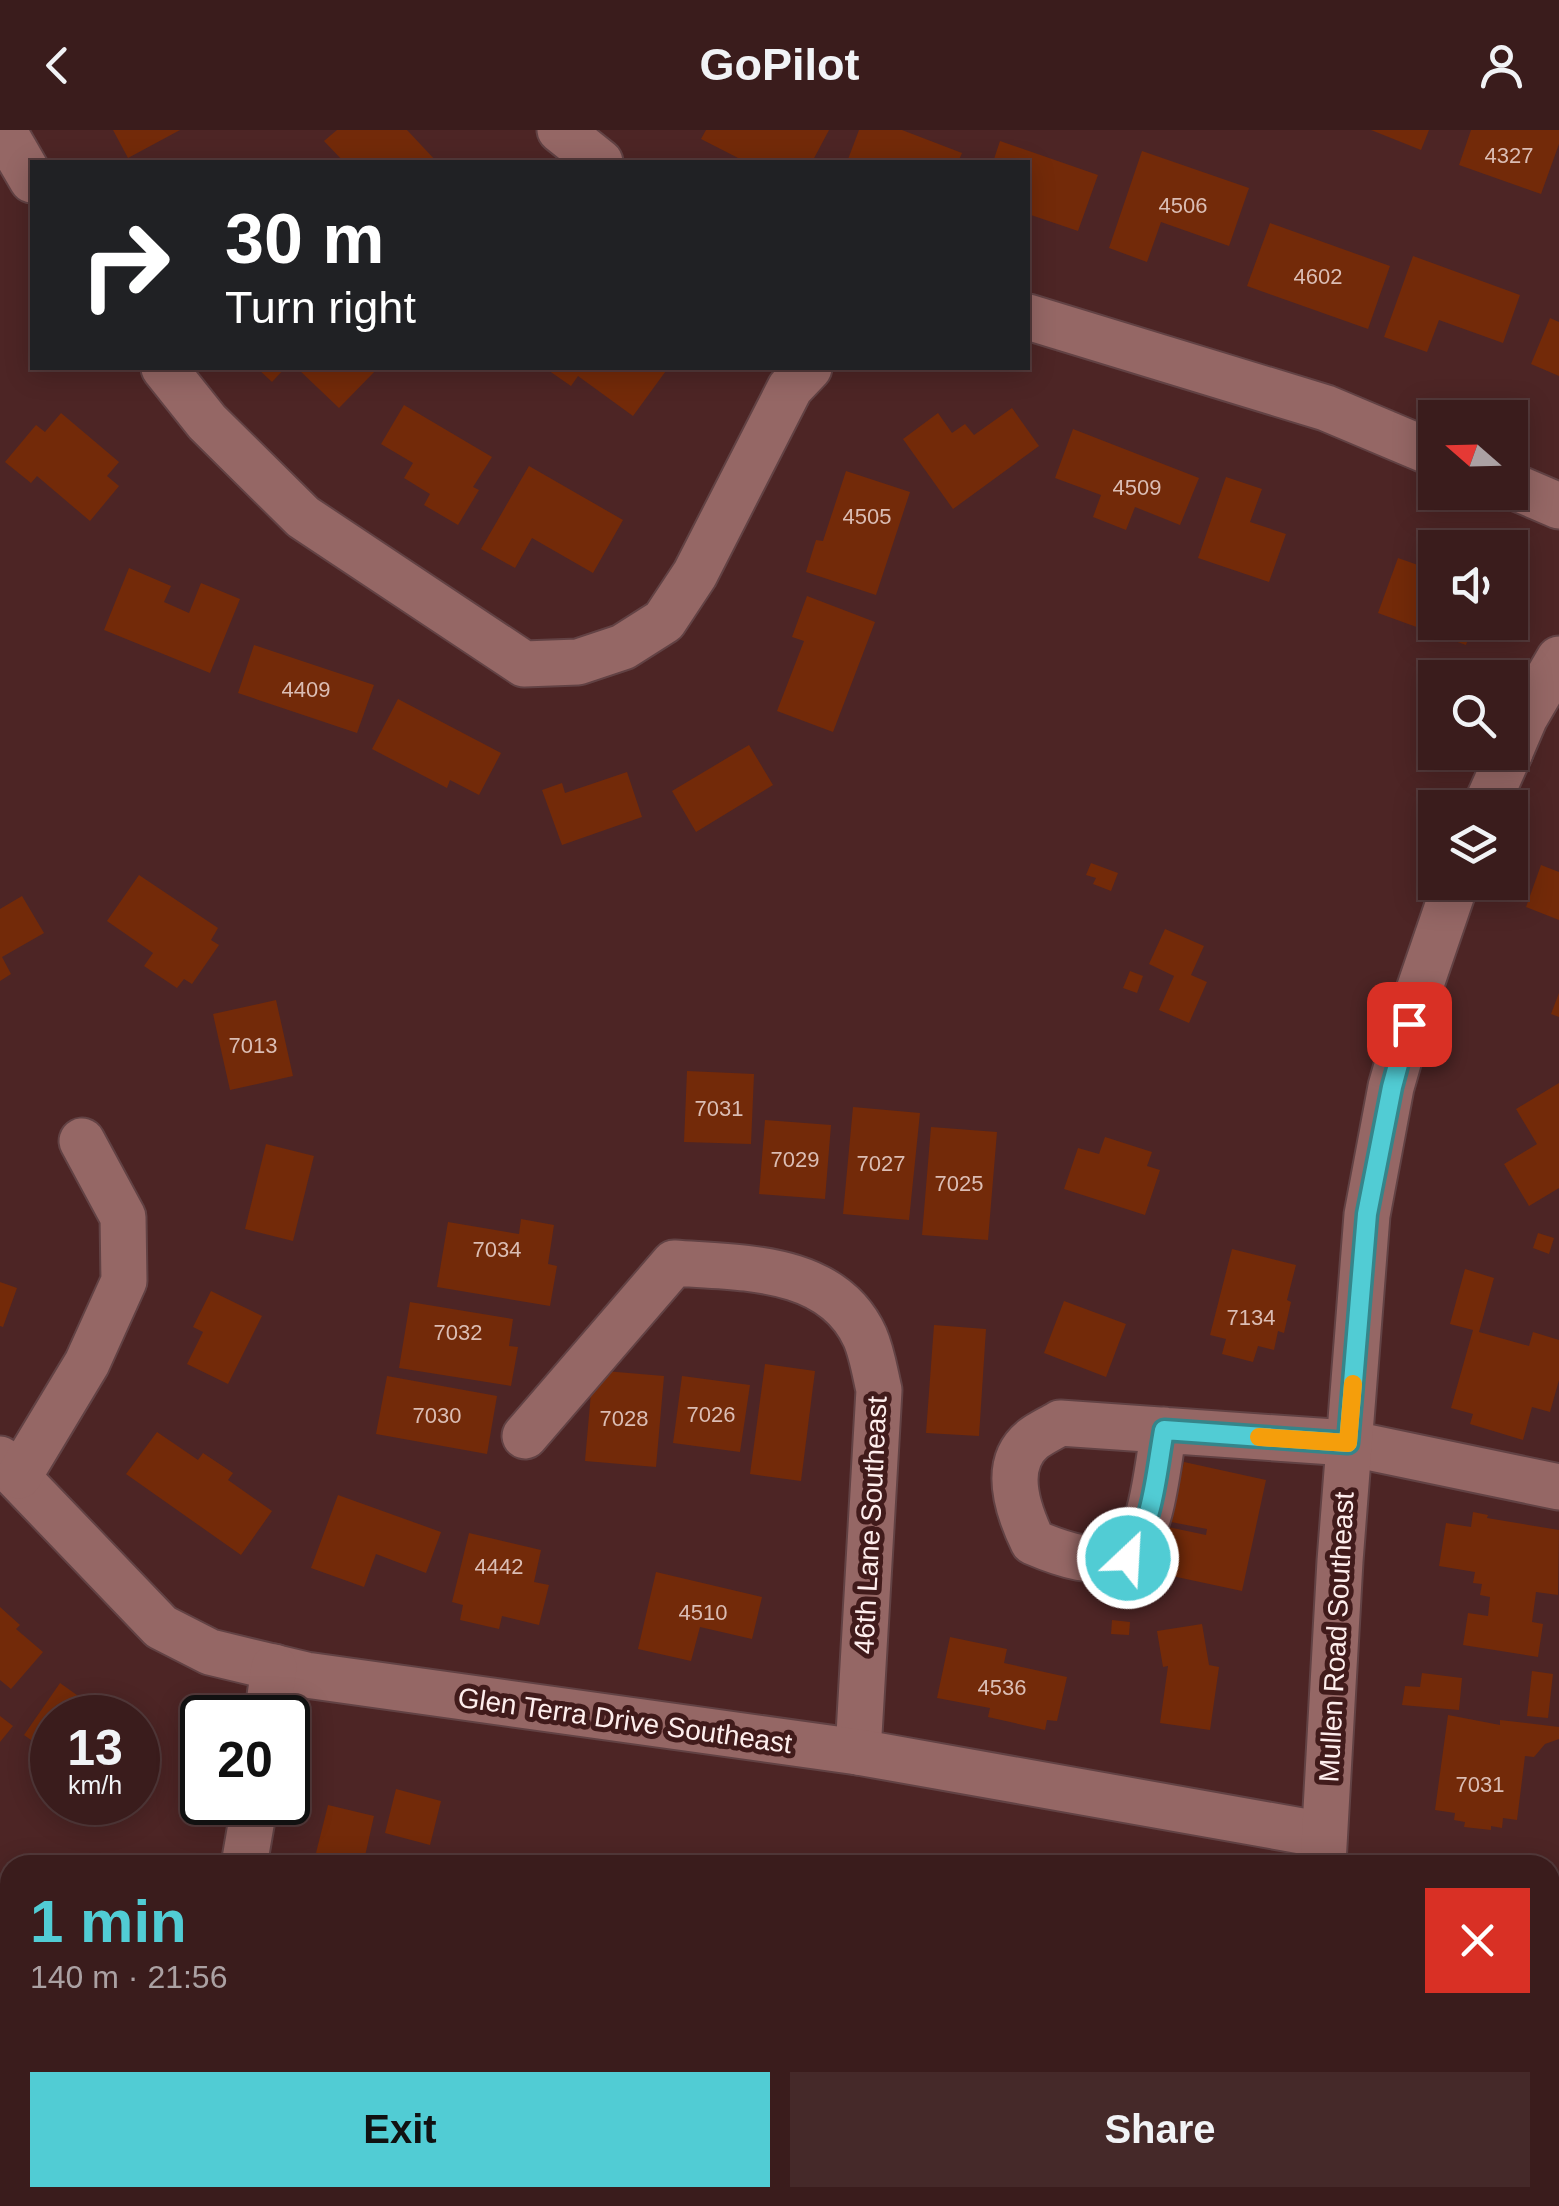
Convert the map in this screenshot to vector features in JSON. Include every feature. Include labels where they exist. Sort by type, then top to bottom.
[{"type":"street","points":[[560,130],[598,160]]},
{"type":"street","points":[[3,142],[30,177]]},
{"type":"street","points":[[1030,318],[1326,408],[1418,447]]},
{"type":"street","points":[[166,370],[208,422],[303,517],[524,664],[578,662],[622,647],[664,621],[695,574],[790,388],[807,370]]},
{"type":"street","points":[[1528,493],[1559,506]]},
{"type":"street","points":[[1528,713],[1559,659]]},
{"type":"street","name":"Mullen Road Southeast","points":[[1324,1850],[1348,1443],[1367,1214],[1392,1087],[1450,900]]},
{"type":"street","points":[[9,1468],[87,1363],[124,1281],[124,1218],[82,1140]]},
{"type":"street","name":"46th Lane Southeast","points":[[524,1436],[674,1263],[769,1270],[830,1294],[854,1318],[866,1340],[879,1390],[858,1752]]},
{"type":"street","points":[[1164,1430],[1348,1443],[1559,1488]]},
{"type":"street","name":"Glen Terra Drive Southeast","points":[[9,1468],[161,1627],[210,1652],[306,1675],[858,1752],[1324,1850]]},
{"type":"street","points":[[270,1695],[274,1668]]},
{"type":"street","points":[[246,1855],[251,1825]]},
{"type":"building","points":[[113,130],[180,130],[128,158]]},
{"type":"building","points":[[337,130],[407,130],[435,160],[342,160],[324,141]]},
{"type":"building","points":[[706,130],[829,130],[813,160],[742,160],[701,139]]},
{"type":"building","points":[[859,130],[902,130],[962,153],[959,160],[848,160]]},
{"type":"building","points":[[1371,130],[1429,130],[1421,150]]},
{"type":"building","points":[[1471,130],[1559,130],[1559,144],[1541,194],[1459,165]]},
{"type":"building","points":[[1000,141],[1098,175],[1078,231],[1030,215],[1030,160],[994,160]]},
{"type":"building","points":[[1142,151],[1249,188],[1229,246],[1161,222],[1147,262],[1109,248]]},
{"type":"building","points":[[1270,223],[1390,266],[1368,329],[1247,286]]},
{"type":"building","points":[[1413,256],[1520,295],[1503,343],[1439,320],[1427,352],[1384,337]]},
{"type":"building","points":[[1550,318],[1559,322],[1559,376],[1531,364]]},
{"type":"building","points":[[259,370],[283,370],[272,382]]},
{"type":"building","points":[[299,370],[376,370],[339,408]]},
{"type":"building","points":[[548,370],[667,370],[633,416],[578,376],[571,386]]},
{"type":"building","points":[[404,405],[492,457],[473,487],[479,490],[458,525],[424,505],[430,494],[404,478],[413,463],[381,444]]},
{"type":"building","points":[[1012,408],[1039,446],[953,509],[903,439],[938,413],[952,433],[965,424],[974,435]]},
{"type":"building","points":[[61,413],[119,462],[107,476],[119,486],[90,521],[37,476],[31,483],[5,462],[36,425],[45,432]]},
{"type":"building","points":[[1073,429],[1199,478],[1180,525],[1135,507],[1126,530],[1093,517],[1101,495],[1055,478]]},
{"type":"building","points":[[529,466],[623,520],[593,573],[532,538],[515,568],[481,549]]},
{"type":"building","points":[[846,471],[910,492],[876,595],[806,572],[816,540],[823,541]]},
{"type":"building","points":[[1226,477],[1262,489],[1250,522],[1286,534],[1269,582],[1198,558]]},
{"type":"building","points":[[1398,558],[1418,565],[1418,628],[1378,613]]},
{"type":"building","points":[[129,568],[171,586],[164,602],[189,613],[201,583],[240,599],[210,673],[104,630]]},
{"type":"building","points":[[807,596],[875,622],[833,732],[777,711],[804,641],[792,637]]},
{"type":"building","points":[[254,645],[374,685],[357,733],[238,693]]},
{"type":"building","points":[[398,699],[501,753],[479,795],[450,780],[447,788],[372,749]]},
{"type":"building","points":[[749,745],[773,785],[696,832],[672,791]]},
{"type":"building","points":[[627,772],[642,817],[562,845],[542,790],[562,783],[565,793]]},
{"type":"building","points":[[1091,863],[1118,873],[1111,891],[1093,884],[1096,878],[1086,875]]},
{"type":"building","points":[[1541,865],[1559,872],[1559,920],[1526,907]]},
{"type":"building","points":[[139,875],[218,928],[211,940],[219,945],[192,984],[184,979],[177,988],[144,966],[153,953],[107,921]]},
{"type":"building","points":[[22,896],[44,933],[2,957],[11,974],[0,981],[0,909]]},
{"type":"building","points":[[1165,929],[1204,946],[1191,975],[1207,982],[1189,1023],[1159,1010],[1174,976],[1149,964]]},
{"type":"building","points":[[1130,971],[1143,976],[1137,993],[1123,988]]},
{"type":"building","points":[[1559,993],[1559,1017],[1551,1014]]},
{"type":"building","points":[[276,1000],[293,1076],[230,1090],[213,1014]]},
{"type":"building","points":[[687,1071],[754,1074],[751,1144],[684,1142]]},
{"type":"building","points":[[1559,1083],[1559,1188],[1529,1206],[1504,1164],[1537,1144],[1516,1109]]},
{"type":"building","points":[[853,1107],[920,1113],[909,1220],[843,1214]]},
{"type":"building","points":[[765,1120],[831,1125],[825,1199],[759,1194]]},
{"type":"building","points":[[931,1127],[997,1132],[988,1240],[922,1235]]},
{"type":"building","points":[[1105,1137],[1152,1152],[1147,1166],[1160,1170],[1145,1215],[1064,1189],[1078,1148],[1099,1154]]},
{"type":"building","points":[[266,1144],[314,1156],[293,1241],[245,1229]]},
{"type":"building","points":[[521,1219],[554,1225],[548,1264],[557,1266],[550,1306],[437,1287],[448,1222],[519,1234]]},
{"type":"building","points":[[1538,1233],[1554,1238],[1549,1254],[1533,1248]]},
{"type":"building","points":[[1232,1249],[1296,1265],[1284,1333],[1278,1331],[1274,1350],[1258,1346],[1253,1362],[1222,1354],[1226,1339],[1210,1335]]},
{"type":"building","points":[[1465,1269],[1494,1278],[1479,1332],[1529,1346],[1533,1332],[1559,1340],[1559,1380],[1550,1412],[1532,1407],[1523,1440],[1470,1424],[1473,1414],[1451,1408],[1473,1330],[1450,1324]]},
{"type":"building","points":[[0,1282],[17,1288],[3,1327],[0,1326]]},
{"type":"building","points":[[211,1291],[262,1316],[228,1384],[187,1364],[203,1332],[193,1327]]},
{"type":"building","points":[[1064,1301],[1126,1324],[1106,1377],[1044,1353]]},
{"type":"building","points":[[410,1302],[513,1319],[509,1346],[518,1347],[511,1386],[399,1368]]},
{"type":"building","points":[[934,1325],[986,1329],[979,1436],[926,1433]]},
{"type":"building","points":[[765,1364],[815,1371],[801,1481],[750,1474]]},
{"type":"building","points":[[593,1370],[664,1376],[656,1467],[585,1461]]},
{"type":"building","points":[[387,1376],[497,1396],[487,1454],[376,1434]]},
{"type":"building","points":[[682,1376],[750,1385],[740,1452],[673,1443]]},
{"type":"building","points":[[157,1432],[198,1460],[203,1453],[233,1473],[228,1480],[272,1511],[241,1555],[126,1474]]},
{"type":"building","points":[[1184,1462],[1266,1480],[1242,1591],[1158,1573],[1168,1527],[1206,1535],[1207,1529],[1171,1522]]},
{"type":"building","points":[[338,1495],[441,1532],[426,1573],[376,1554],[364,1587],[311,1568]]},
{"type":"building","points":[[1473,1512],[1488,1515],[1487,1518],[1559,1530],[1558,1595],[1536,1592],[1532,1622],[1543,1624],[1538,1657],[1463,1645],[1468,1613],[1488,1616],[1490,1597],[1480,1595],[1482,1584],[1473,1583],[1475,1572],[1439,1566],[1446,1523],[1471,1527]]},
{"type":"building","points":[[469,1533],[541,1550],[534,1582],[549,1585],[539,1625],[502,1616],[499,1629],[460,1620],[463,1605],[452,1602]]},
{"type":"building","points":[[656,1572],[762,1597],[752,1639],[700,1627],[691,1661],[638,1649]]},
{"type":"building","points":[[0,1607],[20,1625],[16,1629],[43,1652],[11,1689],[0,1680]]},
{"type":"building","points":[[1112,1620],[1130,1622],[1129,1635],[1111,1634]]},
{"type":"building","points":[[1202,1624],[1209,1665],[1219,1667],[1210,1730],[1160,1723],[1168,1666],[1163,1667],[1157,1631]]},
{"type":"building","points":[[950,1637],[1007,1649],[1004,1663],[1067,1677],[1057,1721],[1047,1720],[1045,1730],[988,1717],[990,1708],[937,1698]]},
{"type":"building","points":[[1532,1671],[1553,1674],[1548,1718],[1527,1716]]},
{"type":"building","points":[[1422,1673],[1462,1678],[1459,1710],[1402,1705],[1405,1686],[1420,1687]]},
{"type":"building","points":[[60,1683],[77,1695],[52,1695]]},
{"type":"building","points":[[1448,1715],[1500,1725],[1500,1720],[1559,1727],[1559,1739],[1545,1744],[1534,1757],[1525,1756],[1517,1820],[1503,1818],[1502,1828],[1491,1826],[1491,1830],[1464,1827],[1465,1822],[1454,1820],[1455,1813],[1435,1810]]},
{"type":"building","points":[[0,1716],[13,1726],[0,1742]]},
{"type":"building","points":[[396,1789],[441,1801],[430,1845],[385,1833]]},
{"type":"building","points":[[328,1805],[374,1816],[365,1855],[316,1855]]},
{"type":"slow traffic","points":[[1259,1437],[1348,1443],[1353,1384]]},
{"type":"route","points":[[1128,1558],[1142,1538],[1149,1514],[1164,1430],[1348,1443],[1367,1214],[1392,1087],[1409,1024]]}]
